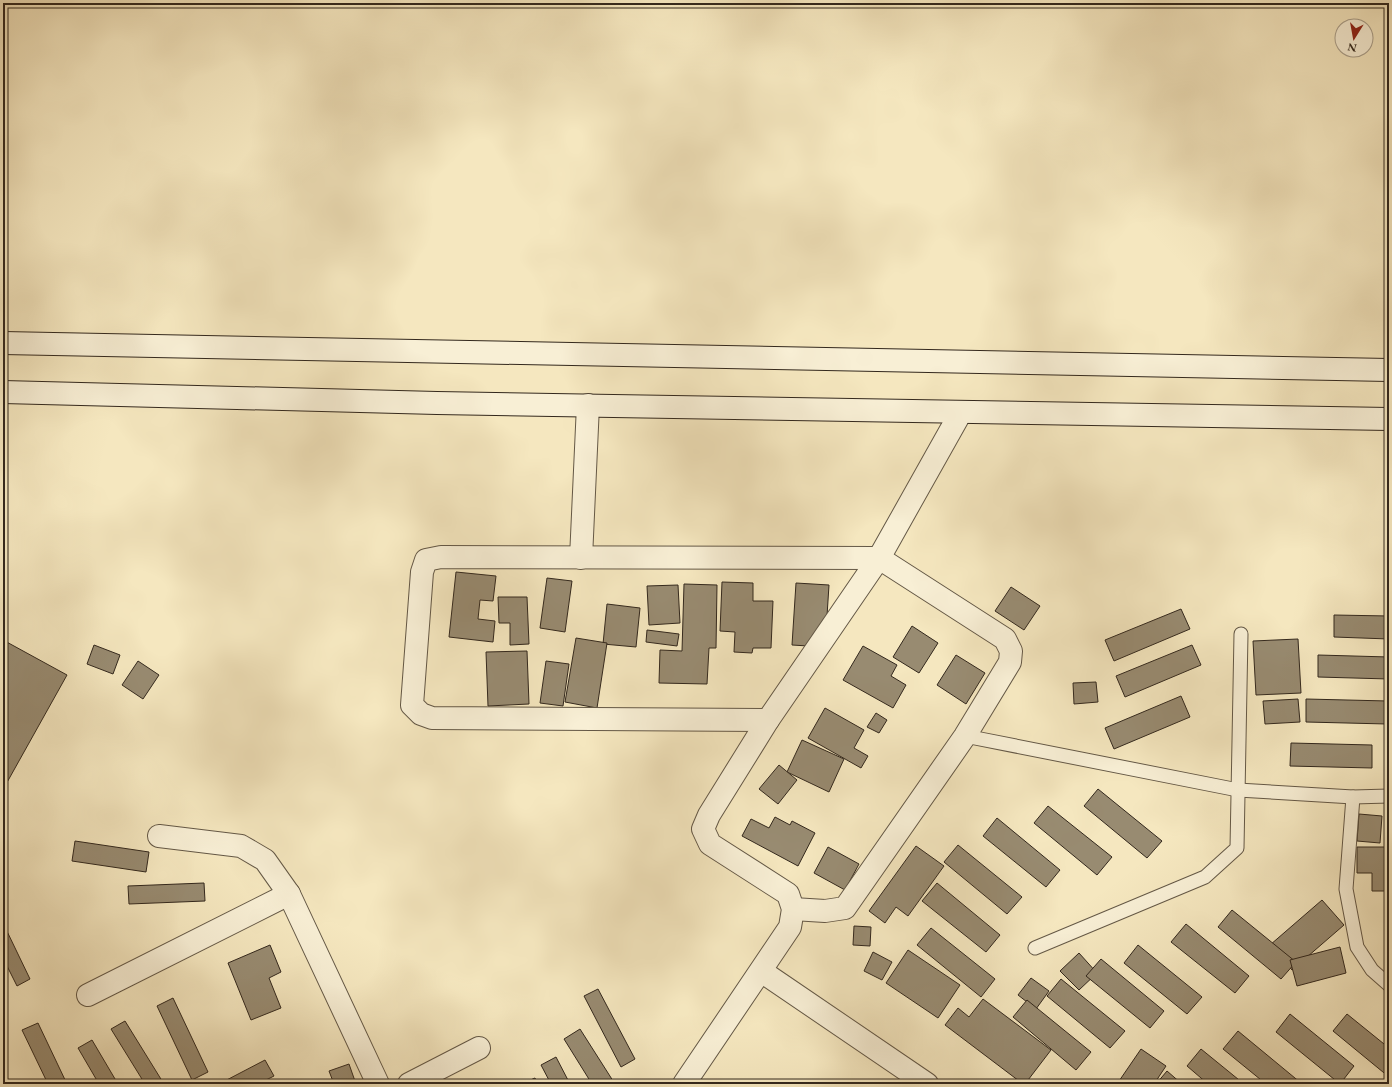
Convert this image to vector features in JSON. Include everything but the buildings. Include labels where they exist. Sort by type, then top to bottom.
[{"type":"street","points":[[3,343],[1389,370]]},
{"type":"street","points":[[3,392],[588,405],[1389,419]]},
{"type":"street","points":[[581,558],[588,405]]},
{"type":"street","points":[[684,1084],[790,927],[793,909],[788,894],[710,844],[703,829],[709,815],[768,720],[879,558],[961,412]]},
{"type":"street","points":[[768,720],[432,718],[421,714],[412,705],[422,572],[426,560],[441,557],[879,558],[1005,639],[1011,651],[1010,662],[965,736],[845,908],[825,912],[793,909]]},
{"type":"street","points":[[159,836],[241,846],[265,860],[289,894],[378,1084]]},
{"type":"street","points":[[88,995],[289,894]]},
{"type":"street","points":[[760,971],[927,1084]]},
{"type":"street","points":[[408,1084],[480,1048]]},
{"type":"lane","points":[[1035,948],[1205,877],[1237,848],[1241,634]]},
{"type":"lane","points":[[965,736],[1238,790],[1353,798],[1389,796]]},
{"type":"lane","points":[[1353,798],[1346,889],[1357,947],[1372,970],[1389,985]]}]
